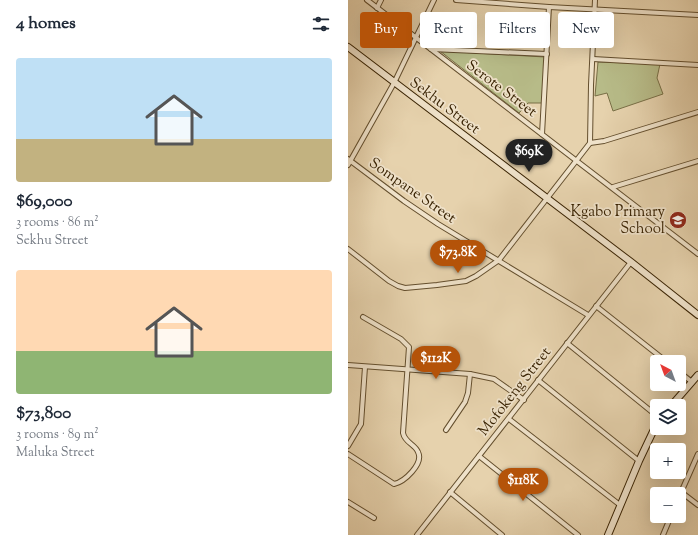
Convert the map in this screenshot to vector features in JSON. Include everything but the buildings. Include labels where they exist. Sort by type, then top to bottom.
[{"type":"street","name":"Serote Street","points":[[367,0],[613,187],[698,254]]},
{"type":"street","points":[[377,8],[381,0]]},
{"type":"street","points":[[349,161],[394,83],[434,0]]},
{"type":"street","points":[[456,0],[489,1],[549,7],[698,15]]},
{"type":"street","points":[[348,249],[389,281],[404,288],[430,286],[466,280],[476,276],[499,260],[590,143],[590,106],[595,0]]},
{"type":"street","points":[[542,134],[549,7]]},
{"type":"street","name":"Sekhu Street","points":[[348,47],[631,262],[698,315]]},
{"type":"street","points":[[431,49],[547,54]]},
{"type":"street","points":[[593,59],[698,65]]},
{"type":"street","points":[[590,143],[604,141],[698,112]]},
{"type":"street","name":"Sompane Street","points":[[349,161],[438,224],[588,315]]},
{"type":"street","points":[[613,187],[698,161]]},
{"type":"street","name":"Mofokeng Street","points":[[417,535],[631,262]]},
{"type":"street","points":[[596,306],[658,355]]},
{"type":"street","points":[[348,454],[394,484],[403,480],[413,470],[419,460],[419,453],[405,440],[403,433],[408,370],[408,344],[363,316]]},
{"type":"street","points":[[567,343],[650,410]]},
{"type":"street","points":[[348,365],[470,374],[494,379],[524,400]]},
{"type":"street","points":[[348,446],[361,424],[365,367]]},
{"type":"street","points":[[446,430],[465,402],[468,393],[470,374]]},
{"type":"street","points":[[677,399],[698,375]]},
{"type":"street","points":[[686,377],[692,382]]},
{"type":"street","points":[[538,380],[639,461]]},
{"type":"street","points":[[509,419],[620,506]]},
{"type":"street","points":[[608,535],[651,435]]},
{"type":"street","points":[[683,487],[698,454]]},
{"type":"street","points":[[479,456],[578,535]]},
{"type":"street","points":[[450,492],[501,535]]},
{"type":"street","points":[[686,496],[698,505]]},
{"type":"street","points":[[348,502],[374,518]]},
{"type":"street","points":[[663,535],[668,523]]},
{"type":"green space","points":[[440,51],[545,57],[542,103],[528,103],[519,113]]},
{"type":"green space","points":[[598,62],[660,64],[657,78],[663,94],[613,111],[607,93],[595,96]]},
{"type":"place","name":"Kgabo Primary School","points":[[678,220]]}]
